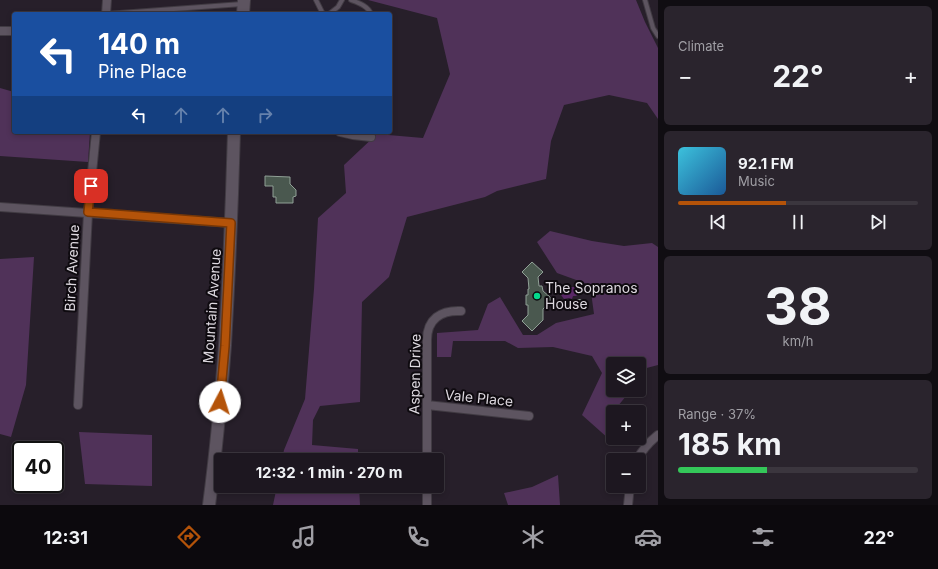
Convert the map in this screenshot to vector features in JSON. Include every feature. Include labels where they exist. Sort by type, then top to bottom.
[{"type":"street","points":[[106,12],[107,0]]},
{"type":"street","points":[[0,31],[12,31]]},
{"type":"street","name":"Birch Avenue","points":[[78,405],[88,212],[96,134]]},
{"type":"street","name":"Mountain Avenue","points":[[209,505],[217,438],[225,346],[234,134]]},
{"type":"street","points":[[354,134],[371,137]]},
{"type":"street","points":[[0,207],[231,223]]},
{"type":"street","name":"Aspen Drive","points":[[427,453],[428,329],[433,320],[441,314],[445,312],[461,311]]},
{"type":"street","name":"Vale Place","points":[[427,406],[529,416]]},
{"type":"street","points":[[641,453],[658,435]]},
{"type":"street","points":[[427,493],[427,505]]},
{"type":"street","points":[[628,505],[629,493]]},
{"type":"lane","points":[[316,0],[323,12]]},
{"type":"lane","points":[[332,12],[338,7],[342,0]]},
{"type":"lane","points":[[351,0],[361,3],[370,12]]},
{"type":"lane","points":[[644,0],[653,28],[658,36]]},
{"type":"lane","points":[[140,12],[244,6]]},
{"type":"shaded area","points":[[368,0],[636,0],[658,48],[658,119],[647,103],[609,95],[564,105],[551,141],[546,179],[497,191],[485,197],[407,217],[389,277],[362,302],[360,402],[320,406],[313,420],[312,445],[358,449],[358,453],[283,453],[305,399],[318,218],[346,193],[344,165],[377,134],[423,138],[450,74],[437,18]]},
{"type":"shaded area","points":[[0,88],[12,91],[12,134],[90,134],[88,162],[0,156]]},
{"type":"shaded area","points":[[550,231],[592,241],[624,246],[652,243],[658,247],[658,365],[646,368],[646,357],[606,357],[606,397],[625,397],[619,405],[606,405],[606,436],[582,415],[602,373],[592,356],[553,347],[518,348],[505,341],[453,341],[451,357],[437,357],[437,333],[478,330],[488,304],[500,297],[523,335],[537,335],[556,323],[594,314],[590,285],[557,273],[537,242]]},
{"type":"shaded area","points":[[34,257],[26,385],[11,437],[0,434],[0,259]]},
{"type":"shaded area","points":[[568,287],[578,287],[579,293],[576,296],[573,296],[572,299],[564,299],[561,295]]},
{"type":"shaded area","points":[[79,432],[152,435],[152,486],[85,484]]},
{"type":"shaded area","points":[[558,475],[560,505],[508,505],[504,493],[532,487]]},
{"type":"shaded area","points":[[276,493],[359,493],[360,505],[273,505]]},
{"type":"building","points":[[265,176],[290,177],[290,184],[296,190],[296,196],[293,197],[293,203],[276,203],[276,197],[273,197],[273,186],[265,186]]},
{"type":"building","name":"The Sopranos House","points":[[532,262],[543,272],[538,277],[539,286],[542,286],[543,291],[550,297],[550,302],[543,309],[543,320],[532,331],[522,321],[528,315],[526,295],[528,295],[529,289],[528,278],[522,272]]},
{"type":"building","points":[[577,300],[581,300],[583,304],[581,308],[577,308],[575,306],[575,302]]},
{"type":"place","name":"The Sopranos House","points":[[537,296]]},
{"type":"route","points":[[91,186],[88,212],[231,223],[225,346],[220,402]]}]
